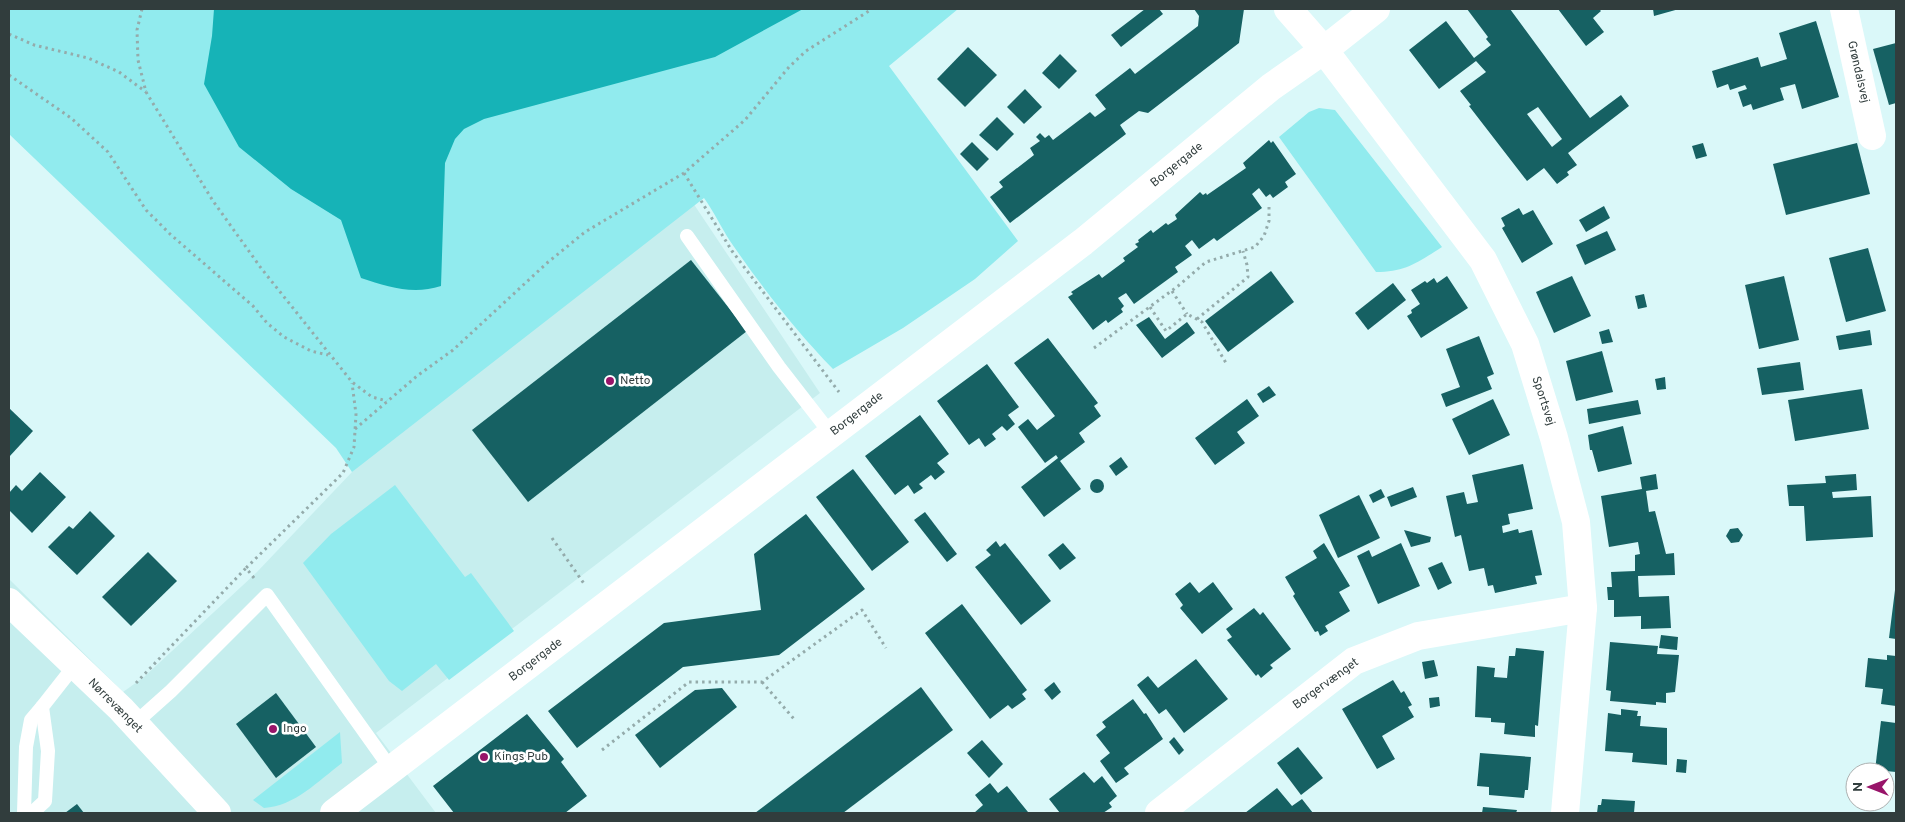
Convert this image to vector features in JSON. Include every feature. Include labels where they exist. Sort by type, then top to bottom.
[{"type":"street","name":"Sportsvej","points":[[1288,9],[1324,50],[1482,260],[1525,344],[1554,438],[1576,522],[1583,608],[1566,813]]},
{"type":"street","name":"Borgergade","points":[[334,813],[1083,242],[1271,87],[1324,50],[1376,9]]},
{"type":"street","name":"Grøndalsvej","points":[[1844,9],[1872,136]]},
{"type":"street","name":"Nørrevænget","points":[[9,602],[116,704],[217,813]]},
{"type":"street","name":"Borgervænget","points":[[1159,813],[1354,661],[1418,636],[1583,608]]},
{"type":"lane","points":[[687,236],[779,367],[831,434]]},
{"type":"lane","points":[[134,724],[267,595],[391,769]]},
{"type":"lane","points":[[24,813],[26,746],[31,720],[75,665]]},
{"type":"lane","points":[[32,813],[45,802],[48,750],[42,706]]},
{"type":"path","points":[[142,9],[137,30],[138,60],[146,92],[214,201],[328,355],[352,382],[372,397],[387,400]]},
{"type":"path","points":[[355,429],[387,400],[453,350],[547,263],[585,232],[684,173],[745,120],[806,51],[872,9]]},
{"type":"path","points":[[9,34],[34,45],[88,58],[119,72],[146,92]]},
{"type":"path","points":[[9,75],[71,118],[108,152],[146,210],[170,234],[253,306],[267,323],[284,337],[312,351],[328,355]]},
{"type":"path","points":[[684,173],[732,251],[856,415]]},
{"type":"path","points":[[1094,348],[1172,291],[1206,262],[1255,247],[1264,236],[1269,221],[1269,207]]},
{"type":"path","points":[[1197,319],[1248,278],[1247,264],[1243,251]]},
{"type":"path","points":[[1172,291],[1187,314],[1202,322],[1226,363]]},
{"type":"path","points":[[1150,307],[1166,331],[1187,314]]},
{"type":"path","points":[[116,704],[246,568],[343,473],[354,447],[356,414],[352,382]]},
{"type":"path","points":[[552,538],[603,609]]},
{"type":"path","points":[[246,568],[267,595]]},
{"type":"path","points":[[602,750],[689,682],[762,682],[862,610],[886,648]]},
{"type":"path","points":[[762,682],[794,719]]},
{"type":"shaded area","points":[[9,9],[958,9],[889,66],[1018,241],[975,279],[903,328],[833,369],[805,339],[766,291],[730,241],[704,198],[352,472],[336,448],[9,134]]},
{"type":"shaded area","points":[[214,9],[803,9],[715,57],[484,119],[464,129],[455,139],[445,163],[441,286],[431,289],[411,290],[391,287],[361,278],[341,220],[291,189],[239,147],[204,84],[212,36]]},
{"type":"shaded area","points":[[1319,108],[1335,110],[1442,247],[1418,262],[1404,268],[1376,272],[1279,137],[1309,112]]},
{"type":"shaded area","points":[[681,185],[820,393],[376,733],[436,813],[9,813],[9,579],[123,692],[144,677],[257,572],[352,472]]},
{"type":"shaded area","points":[[395,485],[465,577],[471,573],[514,631],[449,680],[436,664],[402,691],[389,681],[303,563],[331,534]]},
{"type":"shaded area","points":[[340,732],[342,763],[315,785],[296,798],[275,806],[264,808],[253,800]]},
{"type":"building","points":[[1145,9],[1159,9],[1163,14],[1121,47],[1111,35]]},
{"type":"building","points":[[1194,9],[1244,9],[1239,43],[1148,113],[1139,111],[1120,125],[1126,134],[1010,223],[990,197],[1003,187],[999,182],[1034,155],[1030,148],[1040,141],[1036,137],[1040,133],[1045,138],[1049,135],[1053,140],[1090,112],[1095,117],[1106,109],[1095,95],[1130,68],[1135,74],[1198,26],[1199,16]]},
{"type":"building","points":[[1467,9],[1510,9],[1590,118],[1621,95],[1629,106],[1568,153],[1577,165],[1567,172],[1569,175],[1557,184],[1544,168],[1527,181],[1469,106],[1471,105],[1460,91],[1486,72],[1476,61],[1439,89],[1409,50],[1446,21],[1474,58],[1491,45],[1486,39],[1488,37]],"holes":[[[1538,107],[1562,139],[1552,147],[1527,114]]]},
{"type":"building","points":[[1558,9],[1599,9],[1601,11],[1593,18],[1604,32],[1586,46]]},
{"type":"building","points":[[1653,9],[1679,9],[1654,16]]},
{"type":"building","points":[[1816,21],[1839,97],[1802,109],[1795,84],[1780,88],[1784,100],[1753,110],[1751,104],[1743,107],[1738,92],[1747,89],[1745,85],[1730,90],[1728,84],[1717,88],[1712,71],[1758,57],[1761,67],[1787,59],[1779,33]]},
{"type":"building","points":[[1896,43],[1896,103],[1889,105],[1873,49]]},
{"type":"building","points":[[968,47],[997,75],[965,107],[937,79]]},
{"type":"building","points":[[1060,54],[1077,71],[1059,89],[1042,73]]},
{"type":"building","points":[[1025,89],[1042,107],[1024,124],[1007,107]]},
{"type":"building","points":[[997,117],[1014,134],[997,151],[979,135]]},
{"type":"building","points":[[1269,140],[1271,143],[1273,141],[1296,174],[1285,182],[1288,187],[1273,198],[1270,194],[1266,197],[1259,188],[1252,194],[1262,208],[1217,241],[1214,238],[1199,249],[1192,240],[1185,246],[1192,255],[1175,267],[1178,272],[1134,304],[1126,293],[1118,298],[1124,306],[1121,309],[1123,312],[1108,323],[1106,320],[1093,330],[1068,297],[1073,294],[1071,292],[1099,274],[1102,278],[1125,261],[1123,258],[1138,247],[1135,244],[1139,242],[1138,240],[1151,230],[1153,233],[1166,223],[1168,225],[1177,219],[1175,215],[1200,192],[1203,195],[1206,193],[1207,195],[1246,168],[1243,163]]},
{"type":"building","points":[[972,142],[989,159],[977,171],[960,154]]},
{"type":"building","points":[[1703,143],[1707,156],[1696,159],[1692,146]]},
{"type":"building","points":[[1857,143],[1870,194],[1786,215],[1773,164]]},
{"type":"building","points":[[1604,206],[1610,218],[1586,232],[1579,220]]},
{"type":"building","points":[[1519,208],[1523,215],[1533,210],[1553,244],[1522,263],[1502,228],[1505,226],[1501,218]]},
{"type":"building","points":[[1607,231],[1616,250],[1585,265],[1576,245]]},
{"type":"building","points":[[1868,248],[1886,311],[1846,322],[1829,258]]},
{"type":"building","name":"Netto","points":[[691,260],[747,331],[528,502],[472,430]]},
{"type":"building","points":[[1271,271],[1294,302],[1228,352],[1205,321]]},
{"type":"building","points":[[1447,276],[1468,308],[1421,338],[1407,316],[1412,313],[1411,310],[1420,304],[1411,290],[1425,281],[1427,283],[1434,278],[1437,283]]},
{"type":"building","points":[[1572,276],[1591,316],[1554,333],[1536,292]]},
{"type":"building","points":[[1784,276],[1799,340],[1759,349],[1745,285]]},
{"type":"building","points":[[1393,283],[1406,300],[1368,330],[1355,313]]},
{"type":"building","points":[[1644,294],[1647,307],[1638,309],[1635,296]]},
{"type":"building","points":[[1149,317],[1165,339],[1187,322],[1195,333],[1162,358],[1136,325]]},
{"type":"building","points":[[1609,329],[1613,342],[1602,344],[1599,332]]},
{"type":"building","points":[[1870,330],[1872,345],[1839,350],[1836,336]]},
{"type":"building","points":[[1479,336],[1494,374],[1487,377],[1492,389],[1446,407],[1441,394],[1460,387],[1446,349]]},
{"type":"building","points":[[1048,338],[1098,403],[1094,406],[1101,416],[1079,433],[1085,442],[1060,461],[1081,489],[1044,517],[1021,487],[1058,458],[1056,455],[1045,463],[1018,427],[1028,419],[1037,430],[1055,416],[1014,363]]},
{"type":"building","points":[[1602,351],[1613,392],[1576,401],[1566,361]]},
{"type":"building","points":[[1800,362],[1804,390],[1762,395],[1757,368]]},
{"type":"building","points":[[987,364],[1019,407],[1008,415],[1015,424],[1007,431],[1002,426],[992,434],[996,439],[985,447],[979,438],[969,445],[937,401]]},
{"type":"building","points":[[1665,377],[1666,389],[1657,390],[1655,379]]},
{"type":"building","points":[[1269,386],[1276,395],[1263,403],[1257,394]]},
{"type":"building","points":[[1862,389],[1869,429],[1795,441],[1788,400]]},
{"type":"building","points":[[1247,399],[1259,416],[1237,432],[1245,443],[1215,465],[1195,438]]},
{"type":"building","points":[[1493,399],[1510,435],[1469,455],[1452,419]]},
{"type":"building","points":[[1638,400],[1641,414],[1589,424],[1587,409]]},
{"type":"building","points":[[9,408],[33,431],[9,457]]},
{"type":"building","points":[[920,415],[949,454],[937,463],[945,472],[935,480],[931,475],[919,484],[923,488],[914,494],[908,485],[895,495],[865,456]]},
{"type":"building","points":[[1623,426],[1632,464],[1598,472],[1592,450],[1590,450],[1588,435]]},
{"type":"building","points":[[1121,457],[1128,467],[1116,476],[1109,466]]},
{"type":"building","points":[[1523,464],[1533,509],[1508,514],[1510,524],[1502,526],[1503,533],[1518,529],[1519,533],[1532,530],[1542,575],[1535,576],[1537,584],[1495,593],[1493,585],[1488,586],[1484,568],[1469,571],[1461,535],[1455,537],[1446,496],[1464,492],[1467,504],[1478,502],[1472,475]]},
{"type":"building","points":[[853,469],[909,542],[872,571],[816,497]]},
{"type":"building","points":[[40,472],[66,497],[32,533],[9,510],[9,493],[16,485],[22,491]]},
{"type":"building","points":[[1656,474],[1658,489],[1646,491],[1649,512],[1655,511],[1666,554],[1674,553],[1675,575],[1638,576],[1639,597],[1669,596],[1671,628],[1641,629],[1641,616],[1614,617],[1614,600],[1608,600],[1607,587],[1612,587],[1611,572],[1635,571],[1635,555],[1640,554],[1638,542],[1609,547],[1601,496],[1642,489],[1640,477]]},
{"type":"building","points":[[1856,474],[1857,490],[1832,492],[1833,498],[1871,496],[1873,537],[1806,541],[1804,506],[1789,506],[1787,485],[1826,483],[1825,476]]},
{"type":"building","points":[[1094,479],[1100,479],[1104,486],[1100,493],[1094,493],[1090,489],[1090,483]]},
{"type":"building","points":[[1413,487],[1417,497],[1391,507],[1387,497]]},
{"type":"building","points":[[1381,489],[1385,497],[1373,503],[1369,495]]},
{"type":"building","points":[[1359,495],[1380,538],[1338,558],[1319,515]]},
{"type":"building","points":[[90,511],[115,536],[77,575],[48,547],[69,526],[73,529]]},
{"type":"building","points":[[925,512],[957,554],[947,562],[914,520]]},
{"type":"building","points":[[806,514],[865,589],[779,655],[683,667],[577,748],[548,711],[664,623],[761,610],[754,554]]},
{"type":"building","points":[[1738,528],[1743,535],[1739,542],[1731,543],[1726,536],[1730,529]]},
{"type":"building","points":[[1404,530],[1431,537],[1430,542],[1411,547]]},
{"type":"building","points":[[996,541],[1000,547],[1005,543],[1051,601],[1021,625],[975,567],[991,555],[986,550]]},
{"type":"building","points":[[1063,543],[1076,558],[1060,570],[1048,555]]},
{"type":"building","points":[[1324,543],[1350,586],[1339,592],[1350,611],[1325,626],[1328,631],[1320,636],[1318,631],[1315,632],[1293,596],[1295,594],[1285,577],[1317,558],[1313,551]]},
{"type":"building","points":[[1401,543],[1420,586],[1378,604],[1357,556],[1369,550],[1372,557]]},
{"type":"building","points":[[148,552],[177,581],[131,626],[102,597]]},
{"type":"building","points":[[1442,562],[1452,583],[1438,590],[1428,568]]},
{"type":"building","points":[[1190,582],[1199,593],[1213,582],[1233,609],[1202,634],[1180,608],[1183,605],[1175,594]]},
{"type":"building","points":[[1896,590],[1896,639],[1889,638]]},
{"type":"building","points":[[962,604],[1027,690],[1022,694],[1026,699],[1012,709],[1008,705],[990,719],[925,633]]},
{"type":"building","points":[[1254,608],[1260,615],[1263,612],[1291,649],[1270,665],[1273,668],[1261,678],[1258,674],[1256,676],[1227,640],[1232,637],[1226,629]]},
{"type":"building","points":[[1661,635],[1678,637],[1677,650],[1659,648]]},
{"type":"building","points":[[1610,642],[1658,646],[1657,654],[1679,655],[1675,692],[1666,693],[1666,703],[1656,702],[1656,705],[1610,701],[1611,691],[1606,690]]},
{"type":"building","points":[[1516,648],[1544,651],[1538,726],[1535,725],[1535,737],[1504,734],[1505,723],[1491,722],[1491,718],[1475,717],[1477,666],[1495,668],[1494,677],[1507,678],[1509,656],[1515,656]]},
{"type":"building","points":[[1887,655],[1896,656],[1896,706],[1881,704],[1883,689],[1865,687],[1868,658],[1887,660]]},
{"type":"building","points":[[1196,659],[1228,699],[1184,733],[1166,709],[1159,714],[1137,685],[1148,676],[1158,688]]},
{"type":"building","points":[[1434,660],[1438,676],[1425,679],[1422,662]]},
{"type":"building","points":[[1393,680],[1401,693],[1404,691],[1412,705],[1408,707],[1414,717],[1382,736],[1395,759],[1377,769],[1342,709]]},
{"type":"building","points":[[1054,682],[1061,692],[1052,700],[1044,690]]},
{"type":"building","points":[[921,687],[953,730],[843,813],[755,813]]},
{"type":"building","points":[[722,688],[737,707],[660,768],[635,735],[695,690]]},
{"type":"building","points":[[276,693],[316,747],[276,778],[236,724]]},
{"type":"building","points":[[1439,697],[1440,706],[1430,708],[1429,698]]},
{"type":"building","points":[[1133,699],[1144,714],[1146,713],[1163,739],[1124,768],[1129,774],[1116,783],[1100,761],[1110,753],[1096,735],[1106,727],[1102,722]]},
{"type":"building","points":[[1621,709],[1638,711],[1637,716],[1641,716],[1640,726],[1667,728],[1667,765],[1632,762],[1633,753],[1605,751],[1608,713],[1621,715]]},
{"type":"building","points":[[527,714],[564,759],[561,762],[587,796],[565,813],[454,813],[433,786]]},
{"type":"building","points":[[1881,721],[1896,723],[1896,772],[1895,762],[1876,762]]},
{"type":"building","points":[[1174,737],[1184,750],[1179,755],[1169,742]]},
{"type":"building","points":[[982,740],[1003,764],[989,778],[967,753]]},
{"type":"building","points":[[1298,747],[1323,778],[1301,795],[1277,763]]},
{"type":"building","points":[[1480,753],[1531,757],[1528,790],[1525,790],[1524,798],[1489,795],[1489,787],[1477,786]]},
{"type":"building","points":[[1677,759],[1687,760],[1686,773],[1676,772]]},
{"type":"building","points":[[1084,772],[1094,783],[1102,776],[1117,796],[1109,803],[1112,807],[1103,813],[1060,813],[1049,799]]},
{"type":"building","points":[[990,783],[998,793],[1007,786],[1028,812],[974,813],[983,805],[975,795]]},
{"type":"building","points":[[1277,788],[1292,806],[1302,799],[1313,813],[1245,813]]},
{"type":"building","points":[[1602,799],[1635,801],[1634,813],[1597,813],[1598,805],[1601,805]]},
{"type":"building","points":[[77,804],[84,813],[65,813]]},
{"type":"building","points":[[1483,807],[1517,810],[1516,813],[1482,813]]},
{"type":"place","name":"Netto","points":[[610,381]]},
{"type":"place","name":"Ingo","points":[[273,729]]},
{"type":"place","name":"Kings Pub","points":[[484,757]]}]
